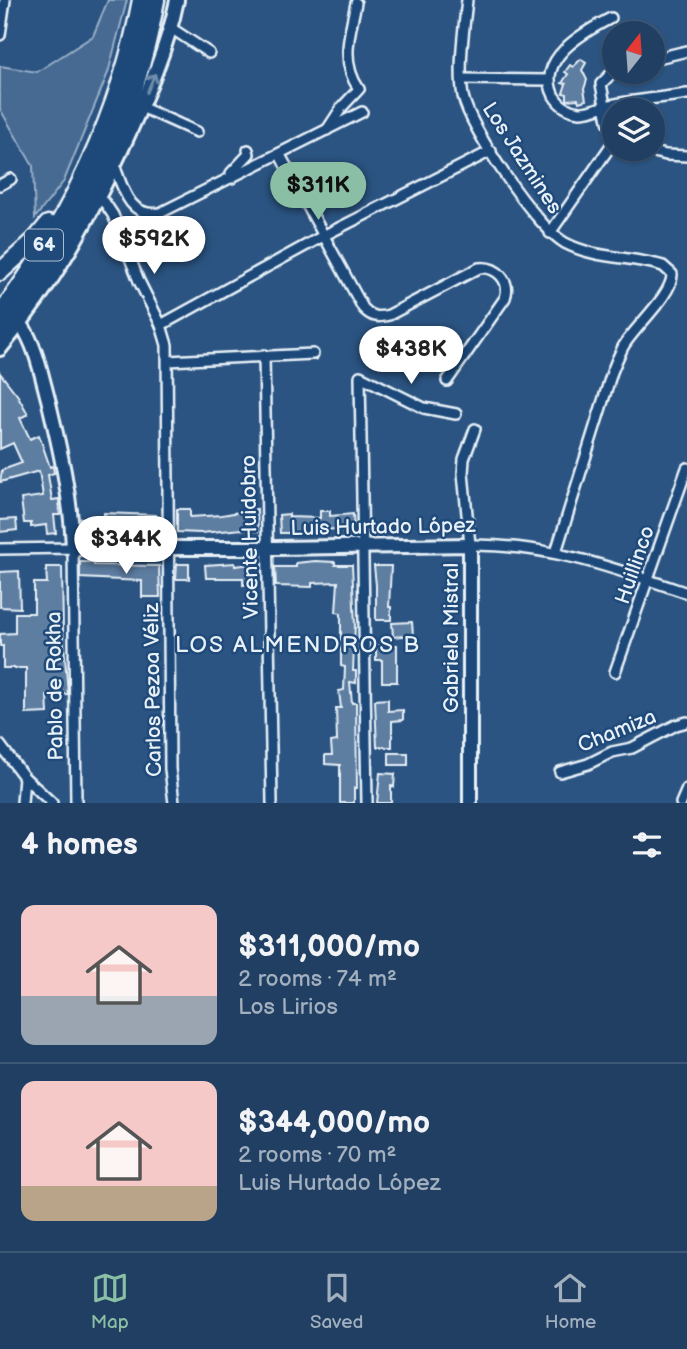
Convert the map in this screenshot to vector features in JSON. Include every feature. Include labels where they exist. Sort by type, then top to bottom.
[{"type":"highway","name":"64","points":[[0,334],[41,279],[97,182],[126,117],[156,0]]},
{"type":"highway","name":"64","points":[[0,314],[47,241],[84,173],[112,107],[131,48],[140,4]]},
{"type":"highway","points":[[0,272],[36,240],[84,173]]},
{"type":"street","points":[[1,33],[5,0]]},
{"type":"street","points":[[0,349],[21,324],[68,255],[98,199],[158,68],[177,0]]},
{"type":"street","name":"Los Jazmines","points":[[467,0],[463,96],[491,151],[519,194],[550,233],[584,251],[663,266],[668,269],[673,279],[669,289],[640,321],[623,347],[612,372],[556,552]]},
{"type":"street","points":[[327,130],[342,107],[359,89],[352,79],[346,54],[356,4]]},
{"type":"street","points":[[602,107],[582,112],[562,107],[552,91],[550,70],[561,53],[611,18]]},
{"type":"street","points":[[171,28],[209,53]]},
{"type":"street","points":[[665,56],[687,51]]},
{"type":"street","points":[[462,79],[550,80]]},
{"type":"street","points":[[660,98],[687,94]]},
{"type":"street","points":[[141,107],[197,132]]},
{"type":"street","points":[[114,164],[130,204],[136,210],[152,215],[280,155],[362,112]]},
{"type":"street","points":[[232,178],[231,173],[249,154],[248,150]]},
{"type":"street","points":[[162,325],[325,235],[491,151]]},
{"type":"street","points":[[280,155],[363,308],[372,316],[389,314],[479,268],[490,268],[498,273],[507,289],[505,298],[447,381]]},
{"type":"street","points":[[665,155],[687,156]]},
{"type":"street","points":[[550,233],[602,158]]},
{"type":"street","points":[[0,185],[11,179]]},
{"type":"street","name":"Carlos Pezoa Véliz","points":[[98,199],[105,203],[113,215],[139,281],[162,325],[167,345],[170,769],[174,803]]},
{"type":"street","name":"Pablo de Rokha","points":[[21,324],[29,335],[34,351],[69,489],[73,548],[76,803]]},
{"type":"street","points":[[168,361],[313,354]]},
{"type":"street","name":"Vicente Huidobro","points":[[264,355],[272,803]]},
{"type":"street","points":[[366,803],[360,376],[424,408],[456,414]]},
{"type":"street","name":"Gabriela Mistral","points":[[470,803],[470,545],[463,472],[464,459],[475,429]]},
{"type":"street","name":"Huillinco","points":[[615,672],[687,468]]},
{"type":"street","name":"Luis Hurtado López","points":[[73,548],[470,545],[528,547],[556,552],[687,593]]},
{"type":"street","points":[[0,549],[73,548]]},
{"type":"street","name":"Chamiza","points":[[560,772],[588,764],[612,751],[632,748],[687,722]]},
{"type":"street","points":[[0,746],[24,777],[52,803]]},
{"type":"street","points":[[22,803],[24,777]]},
{"type":"street","points":[[681,803],[687,789]]},
{"type":"shaded area","points":[[108,0],[127,0],[108,73],[64,181],[35,218],[33,166],[0,109],[0,66],[37,72],[93,36]]},
{"type":"building","points":[[581,59],[586,63],[582,70],[587,80],[584,89],[586,100],[567,100],[567,94],[563,93],[566,84],[562,83],[568,74],[565,72],[570,65],[573,67]]},
{"type":"building","points":[[0,373],[28,414],[20,418],[30,439],[39,435],[50,467],[53,466],[54,473],[48,475],[52,500],[59,499],[60,515],[54,515],[56,533],[47,534],[46,525],[31,527],[31,523],[24,523],[21,499],[43,496],[39,471],[0,482],[2,470],[22,463],[13,443],[0,449]]},
{"type":"building","points":[[177,509],[190,509],[190,517],[257,509],[258,531],[242,529],[201,533],[177,532]]},
{"type":"building","points":[[320,511],[330,511],[330,516],[353,514],[354,531],[342,532],[342,529],[314,530],[314,533],[280,533],[279,515],[320,518]]},
{"type":"building","points":[[104,513],[156,515],[156,533],[81,530],[81,518],[104,518]]},
{"type":"building","points":[[16,519],[17,530],[0,532],[0,520]]},
{"type":"building","points":[[315,561],[352,565],[355,625],[353,671],[356,671],[356,683],[350,682],[352,703],[356,703],[357,788],[354,788],[354,803],[340,803],[340,765],[325,764],[325,755],[332,755],[331,742],[337,741],[336,708],[341,708],[339,691],[344,690],[341,613],[336,612],[338,582],[312,583],[312,587],[276,586],[275,567],[296,567],[296,563]]},
{"type":"building","points":[[80,562],[94,562],[94,565],[159,566],[160,597],[142,597],[142,581],[80,578]]},
{"type":"building","points":[[235,563],[235,566],[251,564],[254,583],[243,585],[243,578],[206,578],[205,565]]},
{"type":"building","points":[[177,564],[189,564],[189,579],[176,579]]},
{"type":"building","points":[[374,566],[391,566],[391,620],[376,620]]},
{"type":"building","points":[[46,567],[62,567],[68,694],[47,695],[48,713],[26,714],[26,668],[3,668],[0,634],[15,633],[15,613],[34,613],[34,583],[47,583]]},
{"type":"building","points":[[19,571],[20,608],[0,607],[0,572]]},
{"type":"building","points":[[412,622],[413,635],[393,637],[392,623]]},
{"type":"building","points":[[376,645],[397,645],[397,682],[382,682],[382,660],[376,660]]},
{"type":"building","points":[[388,699],[388,711],[403,710],[403,720],[392,721],[392,747],[377,747],[375,700]]},
{"type":"building","points":[[389,753],[408,753],[408,765],[389,765]]},
{"type":"building","points":[[380,773],[395,774],[394,787],[391,786],[391,803],[377,803]]},
{"type":"district","name":"LOS ALMENDROS B","points":[[298,645]]}]
